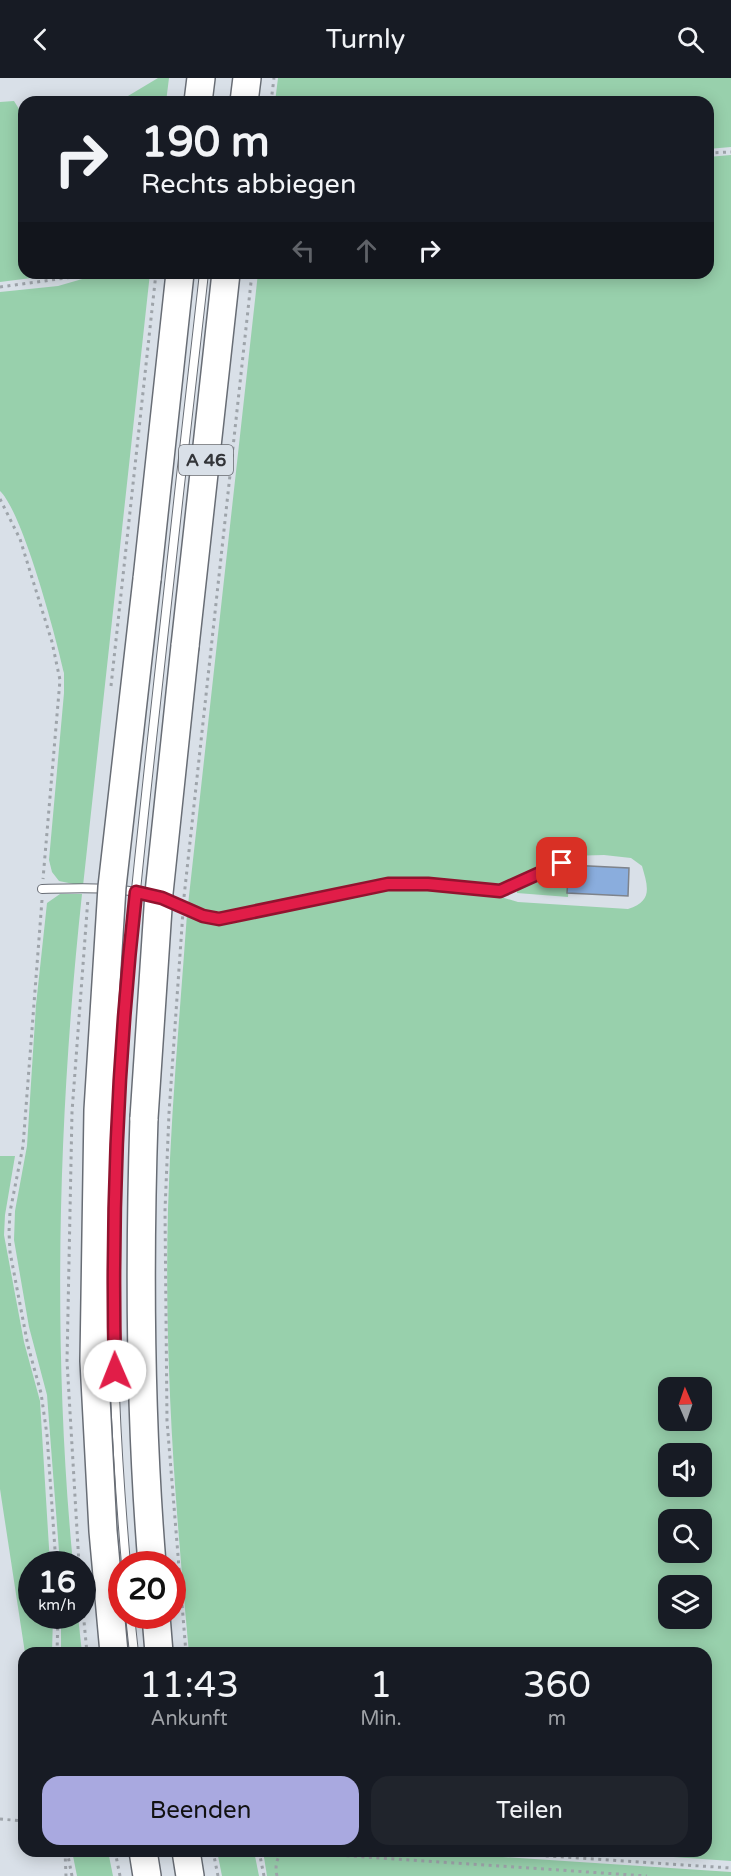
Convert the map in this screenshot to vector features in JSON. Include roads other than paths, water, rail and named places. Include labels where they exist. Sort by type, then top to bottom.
[{"type":"highway","points":[[199,96],[201,78]]},
{"type":"highway","points":[[245,96],[247,78]]},
{"type":"highway","name":"A 46","points":[[113,1647],[103,1531],[94,1361],[98,1110],[112,887],[179,279]]},
{"type":"highway","name":"A 46","points":[[151,1551],[140,1359],[140,1231],[144,1118],[159,893],[225,279]]},
{"type":"highway","points":[[157,1629],[159,1647]]},
{"type":"highway","points":[[144,1857],[147,1876]]},
{"type":"highway","points":[[187,1857],[190,1876]]},
{"type":"lane","points":[[125,1551],[116,1418],[114,1183],[121,1052],[136,892],[203,279]]},
{"type":"lane","points":[[42,889],[136,892],[162,898],[203,916],[219,919],[388,884],[428,884],[500,891],[562,863]]},
{"type":"lane","points":[[131,1629],[133,1647]]}]
